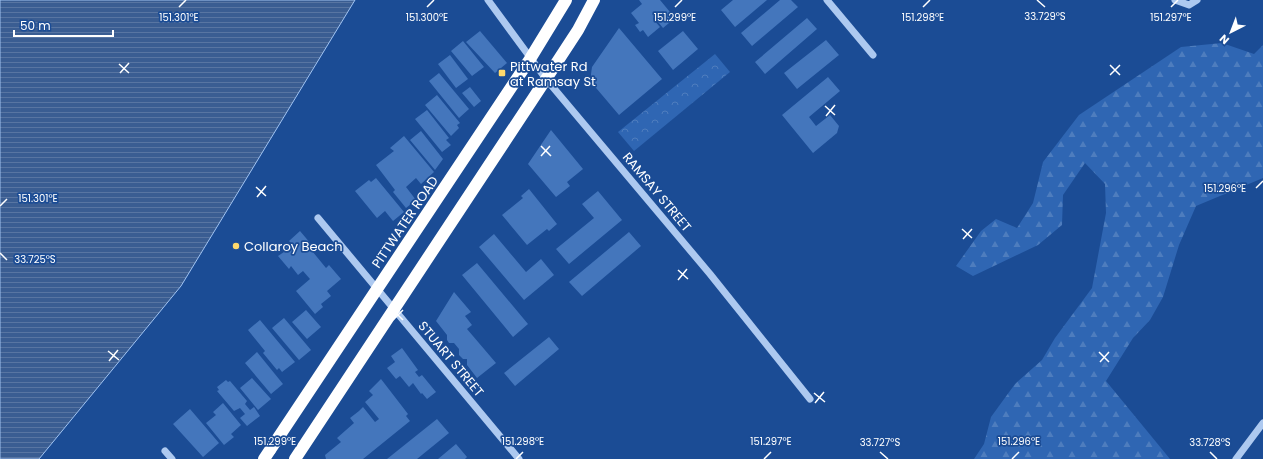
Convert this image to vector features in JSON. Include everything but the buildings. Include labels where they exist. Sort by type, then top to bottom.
[{"type":"highway","name":"PITTWATER ROAD","points":[[264,459],[530,59],[566,0]]},
{"type":"highway","points":[[295,459],[578,30],[594,0]]},
{"type":"street","name":"RAMSAY STREET","points":[[488,0],[546,79],[710,274],[810,399]]},
{"type":"street","points":[[827,0],[873,55]]},
{"type":"street","points":[[1174,0],[1189,5],[1198,0]]},
{"type":"street","name":"STUART STREET","points":[[318,218],[519,459]]},
{"type":"street","points":[[1236,459],[1263,423]]},
{"type":"street","points":[[166,450],[172,459]]},
{"type":"green space","points":[[1222,43],[1254,54],[1263,45],[1263,178],[1196,206],[1179,245],[1163,297],[1150,320],[1133,338],[1106,381],[1170,459],[974,459],[984,444],[991,417],[1015,384],[1042,360],[1055,338],[1092,288],[1106,213],[1105,184],[1085,163],[1063,195],[1062,225],[1038,245],[973,276],[956,266],[981,231],[996,219],[1017,228],[1033,203],[1043,162],[1079,115],[1181,47]]},
{"type":"green space","points":[[715,54],[730,72],[634,151],[618,132]]},
{"type":"shaded area","points":[[0,0],[355,0],[181,286],[39,459],[0,459]]},
{"type":"place","name":"Pittwater Rd at Ramsay St","points":[[502,73]]},
{"type":"place","name":"Collaroy Beach","points":[[236,246]]}]
